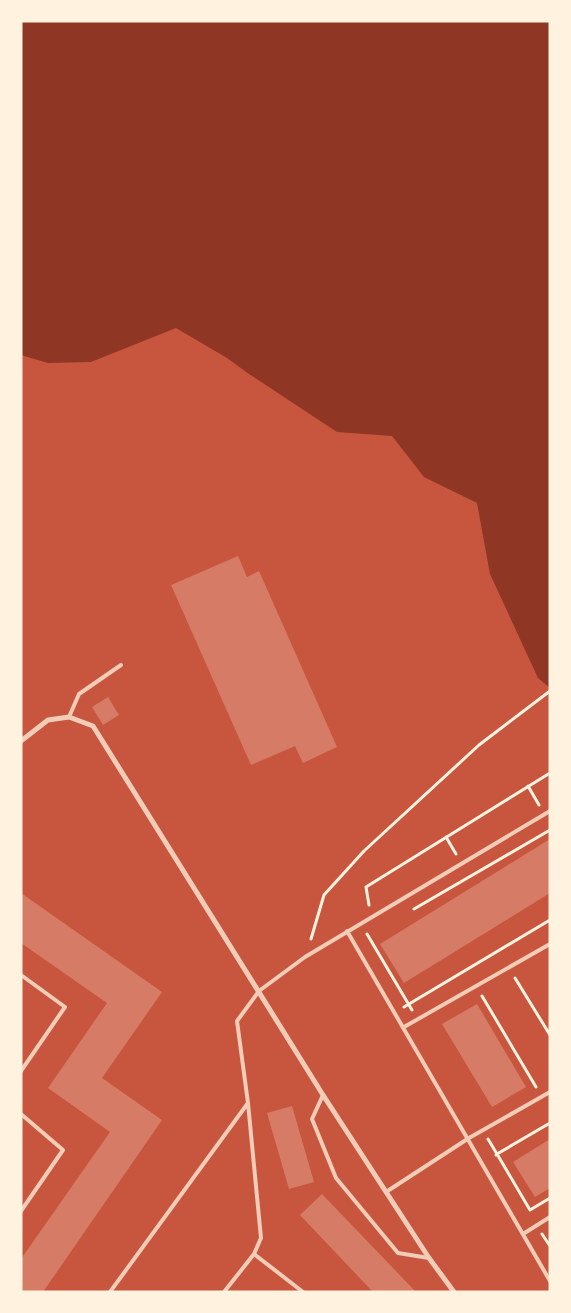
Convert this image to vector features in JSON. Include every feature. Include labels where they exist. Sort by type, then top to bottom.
[{"type":"street","points":[[21,741],[48,720],[69,717],[93,726],[323,1095],[429,1258],[454,1292]]},
{"type":"lane","points":[[69,717],[79,694],[121,665]]},
{"type":"lane","points":[[224,1292],[254,1254],[261,1238],[248,1103],[237,1021],[259,991],[305,957],[550,810]]},
{"type":"lane","points":[[347,931],[550,1281]]},
{"type":"lane","points":[[404,1027],[550,944]]},
{"type":"lane","points":[[21,975],[65,1007],[21,1071]]},
{"type":"lane","points":[[386,1192],[468,1138],[550,1092]]},
{"type":"lane","points":[[323,1095],[312,1119],[336,1178],[398,1253],[429,1258]]},
{"type":"lane","points":[[110,1292],[248,1103]]},
{"type":"lane","points":[[21,1114],[64,1150],[21,1211]]},
{"type":"lane","points":[[523,1234],[550,1217]]},
{"type":"lane","points":[[254,1254],[303,1292]]},
{"type":"path","points":[[305,957],[324,895],[364,851],[479,745],[550,691]]},
{"type":"path","points":[[371,916],[366,887],[550,773]]},
{"type":"path","points":[[410,912],[550,830]]},
{"type":"path","points":[[376,931],[368,936],[409,1004],[550,920]]},
{"type":"path","points":[[508,967],[550,1035]]},
{"type":"path","points":[[475,986],[542,1097]]},
{"type":"path","points":[[484,1165],[497,1154],[550,1123]]},
{"type":"path","points":[[483,1130],[530,1210],[550,1198]]},
{"type":"shaded area","points":[[21,21],[550,21],[550,688],[538,678],[490,574],[477,503],[424,477],[392,436],[337,432],[227,358],[176,328],[91,362],[48,363],[21,355]]},
{"type":"building","points":[[238,556],[247,577],[259,571],[337,747],[303,763],[295,746],[251,765],[171,585]]},
{"type":"building","points":[[108,697],[119,715],[103,725],[92,707]]},
{"type":"building","points":[[550,839],[550,893],[404,983],[380,944]]},
{"type":"building","points":[[21,893],[162,992],[102,1078],[162,1120],[43,1292],[21,1292],[21,1259],[110,1132],[48,1088],[107,1003],[21,943]]},
{"type":"building","points":[[477,1004],[526,1087],[492,1107],[442,1024]]},
{"type":"building","points":[[292,1106],[314,1182],[289,1189],[267,1113]]},
{"type":"building","points":[[550,1139],[550,1188],[535,1197],[513,1162]]},
{"type":"building","points":[[322,1194],[416,1292],[373,1292],[300,1215]]}]
